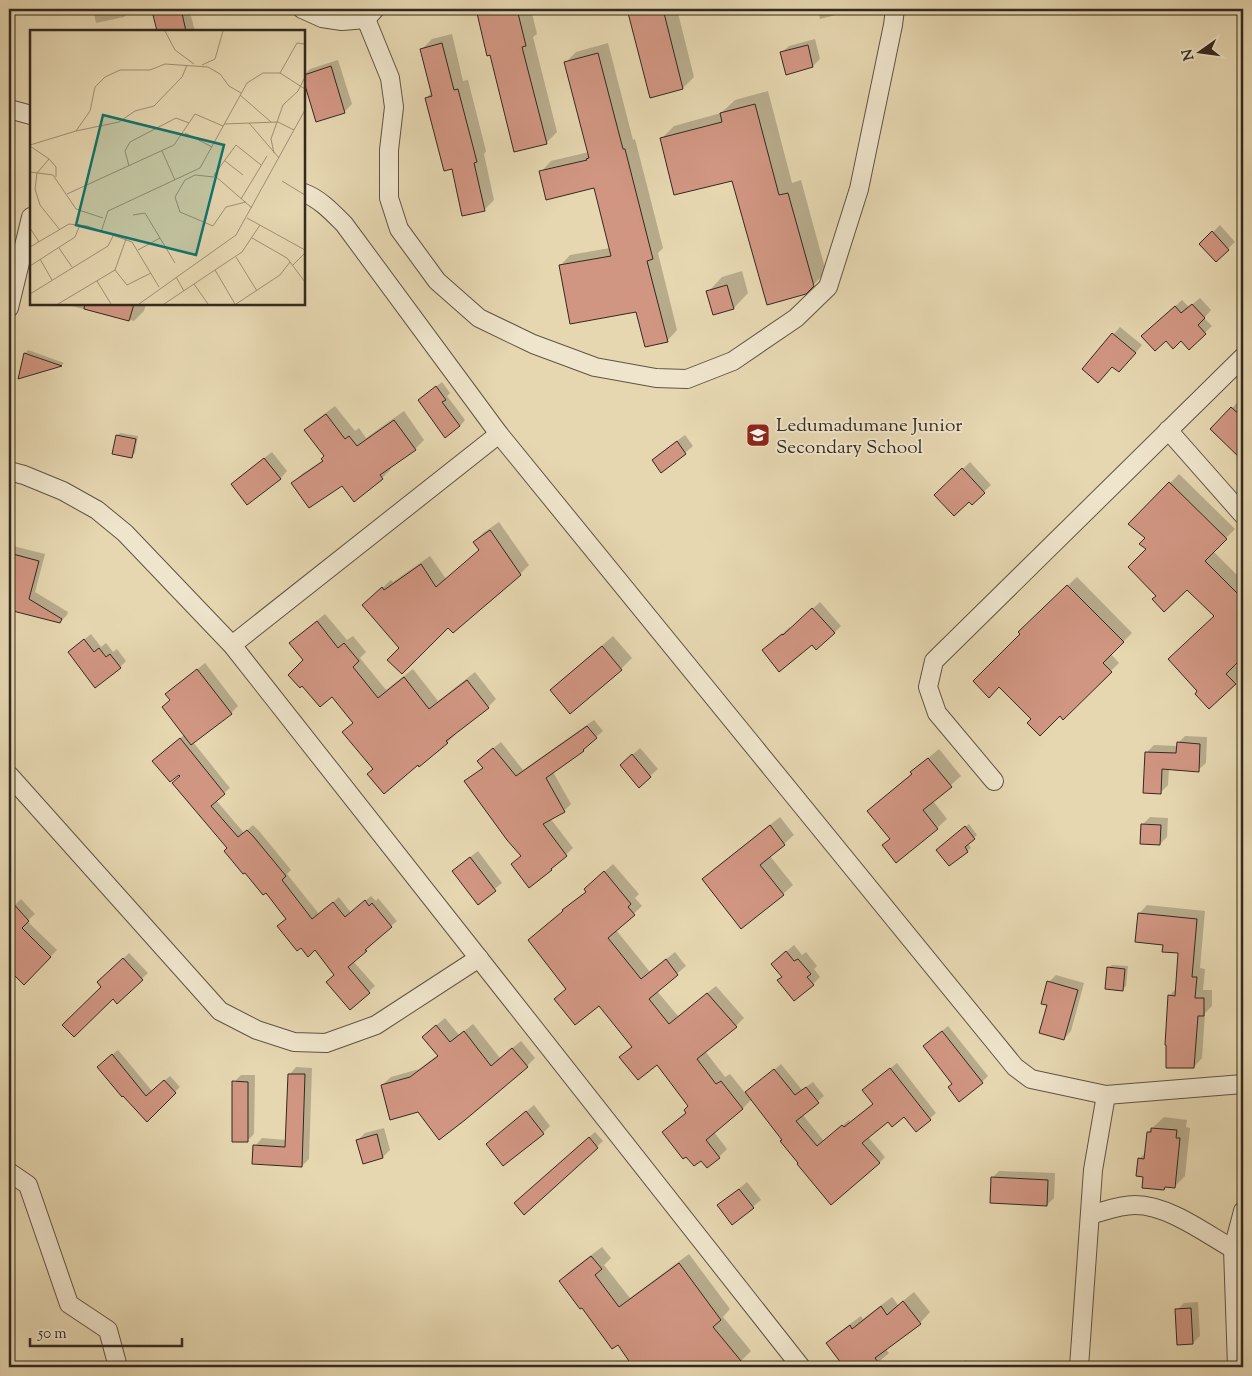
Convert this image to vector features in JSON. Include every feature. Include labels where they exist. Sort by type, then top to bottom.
[{"type":"street","points":[[302,9],[322,18],[342,21],[371,14],[390,78],[394,107],[389,150],[389,198],[399,229],[437,281],[479,318],[533,344],[594,367],[656,378],[687,379],[733,361],[796,318],[828,287],[859,189],[895,9]]},
{"type":"street","points":[[9,109],[30,115]]},
{"type":"street","points":[[305,194],[328,208],[344,224],[499,434],[1015,1067],[1031,1080],[1106,1095],[1243,1084]]},
{"type":"street","points":[[9,308],[30,221]]},
{"type":"street","points":[[994,781],[936,714],[928,688],[934,661],[1243,356]]},
{"type":"street","points":[[1168,430],[1243,515]]},
{"type":"street","points":[[232,645],[499,434]]},
{"type":"street","points":[[9,471],[63,491],[97,510],[125,533],[232,645],[801,1367]]},
{"type":"street","points":[[9,775],[220,1011],[258,1030],[294,1042],[326,1043],[376,1025],[478,958]]},
{"type":"street","points":[[1079,1367],[1093,1170],[1106,1095]]},
{"type":"street","points":[[9,1172],[28,1184],[69,1304],[108,1330],[118,1367]]},
{"type":"street","points":[[1090,1215],[1120,1206],[1152,1206],[1164,1210],[1233,1249]]},
{"type":"street","points":[[1237,1367],[1240,1330],[1233,1249],[1243,1211]]},
{"type":"building","points":[[181,9],[186,30],[157,30],[152,11]]},
{"type":"building","points":[[476,9],[517,9],[526,46],[522,47],[547,144],[514,152],[490,55],[487,56]]},
{"type":"building","points":[[627,9],[663,9],[683,89],[650,98]]},
{"type":"building","points":[[442,43],[454,90],[458,89],[477,162],[474,163],[485,211],[462,216],[452,169],[444,171],[425,98],[432,96],[420,49]]},
{"type":"building","points":[[808,45],[813,67],[786,75],[780,52]]},
{"type":"building","points":[[598,53],[653,259],[647,261],[668,342],[645,347],[636,312],[570,324],[559,265],[611,256],[594,188],[546,200],[539,171],[589,158],[564,62]]},
{"type":"building","points":[[331,66],[345,113],[316,122],[305,85],[305,75]]},
{"type":"building","points":[[755,104],[779,195],[788,193],[814,286],[806,294],[767,305],[732,181],[674,195],[660,138],[722,122],[720,113]]},
{"type":"building","points":[[1212,231],[1229,250],[1216,262],[1199,244]]},
{"type":"building","points":[[727,285],[734,309],[713,315],[706,291]]},
{"type":"building","points":[[1192,304],[1205,318],[1198,325],[1206,334],[1189,350],[1181,341],[1173,349],[1166,341],[1155,351],[1141,336],[1175,306],[1181,313]]},
{"type":"building","points":[[85,305],[134,305],[129,321],[84,309]]},
{"type":"building","points":[[1112,333],[1136,353],[1119,372],[1112,367],[1098,383],[1082,369]]},
{"type":"building","points":[[24,353],[62,366],[18,379]]},
{"type":"building","points":[[436,386],[446,400],[442,402],[460,426],[445,438],[418,400]]},
{"type":"building","points":[[1231,407],[1243,418],[1243,461],[1210,429]]},
{"type":"building","points":[[326,414],[345,439],[349,436],[357,446],[394,420],[416,450],[380,475],[383,479],[354,502],[342,486],[309,508],[291,483],[323,461],[321,459],[324,456],[304,430]]},
{"type":"building","points":[[116,435],[136,439],[132,458],[112,454]]},
{"type":"building","points":[[677,441],[686,454],[661,473],[652,460]]},
{"type":"building","points":[[264,458],[281,479],[247,505],[231,484]]},
{"type":"building","points":[[962,468],[985,493],[972,505],[969,502],[954,516],[934,495]]},
{"type":"building","points":[[1169,482],[1227,539],[1205,561],[1243,599],[1243,657],[1226,674],[1236,684],[1209,709],[1195,694],[1197,691],[1168,659],[1214,616],[1187,590],[1164,612],[1152,599],[1156,596],[1128,567],[1146,549],[1139,544],[1145,538],[1128,524]]},
{"type":"building","points":[[490,530],[521,575],[453,633],[448,628],[402,674],[387,660],[399,648],[362,605],[382,587],[384,590],[421,564],[436,587],[479,550],[473,542]]},
{"type":"building","points":[[9,553],[39,561],[29,599],[62,619],[60,623],[9,610]]},
{"type":"building","points":[[1067,585],[1124,642],[1103,663],[1112,672],[1063,720],[1060,716],[1040,736],[1027,723],[1031,719],[999,687],[989,698],[973,681],[1020,634],[1018,632]]},
{"type":"building","points":[[812,608],[835,633],[816,650],[812,645],[779,672],[762,650],[783,635]]},
{"type":"building","points":[[317,621],[338,648],[344,643],[359,661],[353,667],[378,698],[404,677],[429,709],[467,680],[489,708],[446,741],[448,743],[384,794],[367,774],[373,769],[342,732],[353,723],[332,697],[320,707],[302,686],[300,688],[288,675],[303,660],[289,643]]},
{"type":"building","points":[[84,639],[94,652],[99,648],[106,657],[110,654],[121,668],[95,688],[68,652]]},
{"type":"building","points":[[602,646],[622,670],[570,714],[550,690]]},
{"type":"building","points":[[197,669],[232,714],[191,745],[162,707],[170,700],[165,694]]},
{"type":"building","points":[[587,726],[597,738],[584,751],[546,778],[565,812],[543,824],[567,856],[529,888],[511,864],[521,856],[464,781],[483,768],[477,761],[493,748],[516,776]]},
{"type":"building","points":[[180,738],[225,794],[211,806],[238,837],[247,830],[253,836],[286,876],[282,880],[312,919],[333,902],[345,917],[365,900],[369,906],[372,903],[392,927],[348,967],[370,993],[350,1010],[326,982],[334,975],[315,950],[308,957],[301,948],[297,951],[277,926],[286,919],[266,893],[263,895],[245,873],[243,874],[224,851],[227,848],[172,783],[180,776],[170,782],[152,761]]},
{"type":"building","points":[[1177,742],[1200,744],[1199,772],[1162,769],[1161,794],[1143,793],[1145,752],[1176,753]]},
{"type":"building","points":[[632,754],[651,777],[639,788],[620,765]]},
{"type":"building","points":[[928,758],[952,787],[923,810],[938,829],[896,863],[882,845],[890,839],[867,811],[912,774],[910,772]]},
{"type":"building","points":[[1141,824],[1161,825],[1160,845],[1140,844]]},
{"type":"building","points":[[770,825],[785,845],[760,865],[784,895],[741,929],[702,879]]},
{"type":"building","points":[[965,826],[975,839],[965,847],[968,852],[949,866],[936,850]]},
{"type":"building","points":[[470,857],[496,891],[478,905],[452,871]]},
{"type":"building","points":[[604,871],[631,904],[628,907],[635,915],[608,938],[641,979],[666,959],[678,975],[649,999],[669,1024],[707,993],[737,1027],[697,1059],[716,1084],[721,1081],[743,1109],[706,1140],[720,1158],[707,1168],[701,1161],[694,1166],[686,1157],[683,1159],[662,1132],[686,1113],[684,1110],[688,1106],[657,1065],[638,1080],[619,1057],[632,1047],[599,1006],[575,1025],[554,999],[566,989],[528,940],[586,892],[584,889]]},
{"type":"building","points":[[9,899],[29,921],[22,928],[51,957],[24,985],[9,970]]},
{"type":"building","points":[[1138,913],[1197,919],[1192,977],[1197,977],[1195,998],[1204,998],[1204,1016],[1198,1016],[1194,1068],[1166,1068],[1165,1045],[1168,995],[1175,996],[1178,953],[1162,952],[1163,945],[1135,942]]},
{"type":"building","points":[[786,951],[794,961],[798,959],[811,974],[807,977],[814,985],[794,1001],[777,980],[782,977],[771,964]]},
{"type":"building","points":[[123,958],[143,980],[117,1004],[113,999],[74,1037],[62,1025],[101,987],[97,982]]},
{"type":"building","points":[[1107,967],[1125,969],[1123,991],[1105,989]]},
{"type":"building","points":[[1047,981],[1078,990],[1064,1040],[1039,1033],[1047,1005],[1041,1004]]},
{"type":"building","points":[[436,1025],[450,1042],[464,1031],[491,1066],[512,1048],[528,1067],[439,1140],[418,1112],[390,1120],[381,1085],[410,1077],[438,1056],[422,1037]]},
{"type":"building","points":[[942,1031],[983,1083],[959,1102],[948,1087],[952,1084],[923,1046]]},
{"type":"building","points":[[112,1054],[146,1096],[164,1080],[176,1093],[147,1122],[122,1097],[97,1067]]},
{"type":"building","points":[[890,1068],[931,1120],[916,1132],[904,1117],[892,1127],[888,1122],[862,1143],[880,1163],[831,1205],[797,1164],[780,1141],[782,1140],[745,1092],[774,1069],[795,1095],[806,1087],[819,1103],[796,1121],[817,1146],[842,1125],[844,1127],[873,1104],[862,1090]]},
{"type":"building","points":[[288,1074],[305,1074],[302,1167],[252,1164],[253,1145],[285,1147]]},
{"type":"building","points":[[232,1081],[248,1082],[248,1142],[232,1142]]},
{"type":"building","points":[[526,1111],[544,1134],[503,1166],[486,1144]]},
{"type":"building","points":[[1151,1128],[1177,1130],[1176,1138],[1180,1138],[1175,1188],[1165,1187],[1164,1190],[1142,1188],[1143,1177],[1136,1176],[1138,1158],[1144,1159],[1147,1132],[1151,1132]]},
{"type":"building","points":[[377,1134],[383,1158],[363,1164],[356,1140]]},
{"type":"building","points":[[589,1137],[598,1148],[524,1215],[514,1203]]},
{"type":"building","points":[[991,1177],[1048,1180],[1047,1206],[990,1203]]},
{"type":"building","points":[[739,1189],[754,1208],[732,1225],[717,1205]]},
{"type":"building","points":[[591,1256],[602,1269],[595,1275],[619,1307],[679,1263],[721,1320],[713,1327],[746,1367],[633,1367],[618,1345],[612,1349],[582,1308],[580,1309],[559,1281]]},
{"type":"building","points":[[903,1301],[921,1324],[875,1358],[882,1367],[844,1367],[826,1343],[850,1325],[852,1329],[881,1306],[887,1315]]},
{"type":"building","points":[[1191,1308],[1193,1344],[1177,1345],[1175,1309]]},
{"type":"place","name":"Ledumadumane Junior Secondary School","points":[[758,435]]}]
